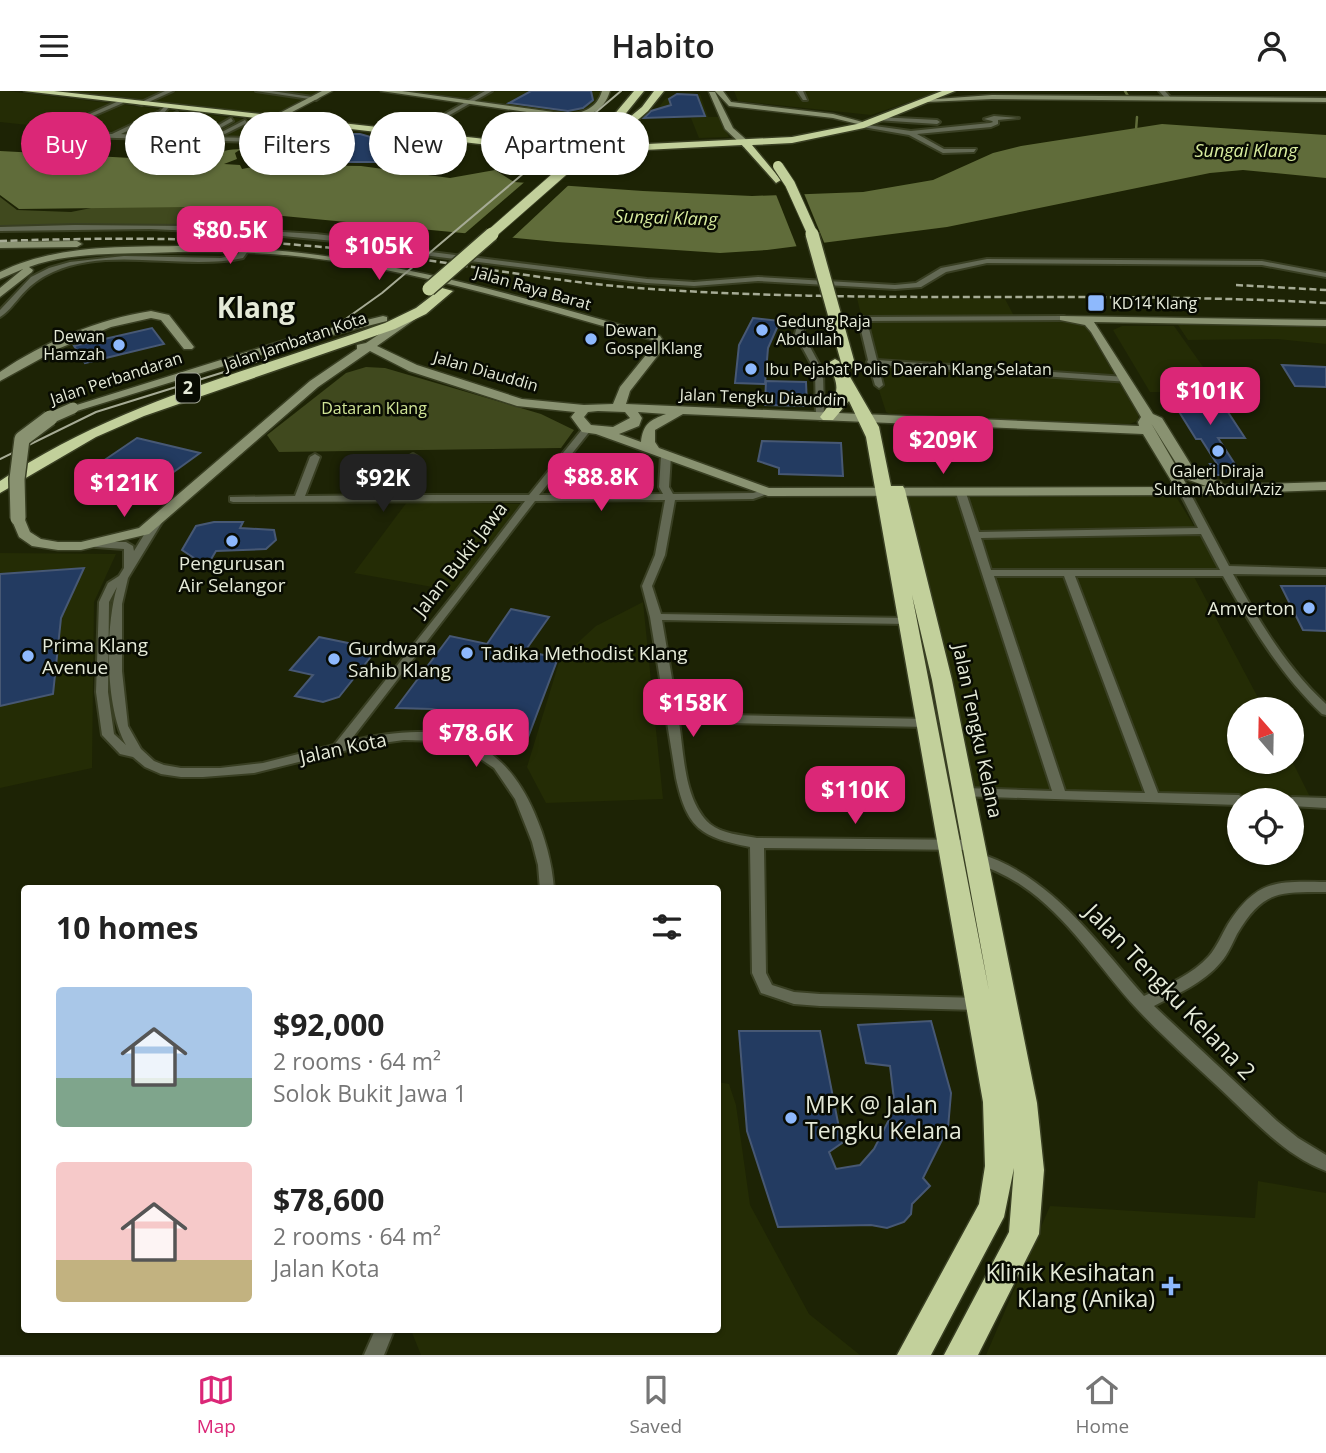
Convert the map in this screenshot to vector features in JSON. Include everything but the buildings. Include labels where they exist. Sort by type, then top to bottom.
[{"type":"highway","points":[[29,91],[239,115]]},
{"type":"highway","points":[[617,112],[625,91]]},
{"type":"highway","name":"2","points":[[624,112],[639,91]]},
{"type":"highway","name":"2","points":[[629,112],[649,91]]},
{"type":"highway","points":[[641,112],[659,91]]},
{"type":"highway","points":[[649,148],[792,141],[863,125],[950,91]]},
{"type":"highway","points":[[708,146],[737,149],[770,160],[792,141]]},
{"type":"highway","name":"Jalan Tengku Kelana","points":[[747,145],[770,160],[842,363],[845,384],[876,419]]},
{"type":"highway","name":"Jalan Jambatan Kota","points":[[0,474],[40,450],[122,411],[337,338],[405,309],[562,175]]},
{"type":"highway","name":"Jalan Jambatan Kota","points":[[0,488],[46,458],[98,431],[352,341],[421,311],[447,291],[567,175]]},
{"type":"highway","points":[[223,385],[293,363],[321,360],[330,363],[333,369]]},
{"type":"highway","name":"Jalan Tengku Kelana","points":[[842,363],[860,387],[876,419],[891,494],[908,621],[928,723],[965,853],[992,1004],[1000,1166],[993,1207],[913,1355]]},
{"type":"highway","points":[[824,417],[842,399],[845,384]]},
{"type":"highway","name":"Jalan Tengku Kelana","points":[[891,494],[942,680],[964,793],[965,853]]},
{"type":"highway","name":"Jalan Tengku Kelana","points":[[960,1355],[1024,1234],[1028,1214],[1029,1170],[1023,1103],[992,1004]]},
{"type":"main road","points":[[286,112],[328,91]]},
{"type":"main road","points":[[304,112],[339,91]]},
{"type":"main road","points":[[384,91],[539,112]]},
{"type":"main road","points":[[591,112],[604,99],[606,91]]},
{"type":"main road","points":[[711,91],[734,136],[747,145]]},
{"type":"main road","points":[[719,91],[729,104]]},
{"type":"main road","points":[[959,91],[971,96],[992,97]]},
{"type":"main road","points":[[927,100],[1165,94],[1211,98],[1257,96],[1326,100]]},
{"type":"main road","points":[[718,107],[729,104],[846,118],[863,125]]},
{"type":"main road","points":[[0,245],[135,242],[315,250],[423,264],[478,287]]},
{"type":"main road","name":"Jalan Raya Barat","points":[[1,279],[15,279],[49,261],[109,251]]},
{"type":"main road","name":"Jalan Raya Barat","points":[[1,279],[28,264],[76,253],[244,251],[323,256],[478,287],[656,338],[660,345],[633,377]]},
{"type":"main road","points":[[411,272],[423,264]]},
{"type":"main road","name":"Jalan Kota","points":[[163,514],[333,369],[421,311]]},
{"type":"main road","points":[[0,377],[13,367],[81,334],[156,314],[166,328],[205,363]]},
{"type":"main road","points":[[1064,318],[1326,323]]},
{"type":"main road","points":[[1064,318],[1088,323],[1096,330],[1126,380],[1184,491]]},
{"type":"main road","points":[[1096,330],[1098,321],[1112,318]]},
{"type":"main road","name":"Jalan Perbandaran","points":[[163,514],[144,531],[96,544],[58,546],[37,543],[21,530],[18,518],[17,479],[22,439],[40,423],[73,408],[205,363],[232,359],[383,319]]},
{"type":"main road","name":"Jalan Diauddin","points":[[376,343],[383,352],[413,368],[521,403],[591,408]]},
{"type":"main road","points":[[333,369],[362,361],[379,361],[413,368]]},
{"type":"main road","points":[[591,408],[633,377]]},
{"type":"main road","points":[[623,408],[624,390],[633,377]]},
{"type":"main road","points":[[521,403],[768,492],[891,494],[1184,491],[1326,486]]},
{"type":"main road","points":[[590,429],[622,429],[634,423],[636,418],[623,408],[591,408]]},
{"type":"main road","name":"Jalan Bukit Jawa","points":[[590,429],[577,417],[591,408]]},
{"type":"main road","name":"Jalan Tengku Diauddin","points":[[623,408],[876,419],[1147,423]]},
{"type":"main road","points":[[660,453],[648,443],[649,429],[666,419],[693,411]]},
{"type":"main road","points":[[1147,423],[1157,421],[1191,476],[1208,484],[1233,488]]},
{"type":"street","points":[[140,104],[170,91]]},
{"type":"street","points":[[259,91],[316,97]]},
{"type":"street","points":[[450,112],[489,91]]},
{"type":"street","points":[[800,91],[805,99]]},
{"type":"street","points":[[98,112],[120,102]]},
{"type":"street","points":[[111,137],[162,113],[166,107]]},
{"type":"street","points":[[863,125],[911,133],[991,125],[996,123],[994,118]]},
{"type":"street","points":[[878,119],[926,123],[1016,118]]},
{"type":"street","points":[[225,123],[231,120]]},
{"type":"street","points":[[911,133],[943,151],[974,150]]},
{"type":"street","points":[[649,144],[722,141],[734,136]]},
{"type":"street","points":[[0,229],[182,228],[270,232],[402,247],[444,256],[694,284],[758,279],[844,286],[918,285],[944,270],[987,261],[1262,263],[1326,275]]},
{"type":"street","points":[[0,315],[38,277],[82,262],[101,259],[230,258],[244,251]]},
{"type":"street","points":[[824,417],[819,371],[799,334],[801,324],[862,319],[1064,318]]},
{"type":"street","points":[[862,319],[871,362],[879,384]]},
{"type":"street","points":[[871,362],[1126,380]]},
{"type":"street","name":"Jalan Bukit Jawa","points":[[338,747],[590,429]]},
{"type":"street","points":[[660,453],[664,487],[670,497],[660,555],[647,586],[656,617],[688,804],[698,820],[722,836],[757,843],[965,853]]},
{"type":"street","points":[[299,498],[315,457]]},
{"type":"street","points":[[403,498],[413,457]]},
{"type":"street","points":[[1184,491],[1264,633],[1304,690],[1326,711]]},
{"type":"street","points":[[233,499],[753,496],[768,492]]},
{"type":"street","points":[[961,493],[1060,795]]},
{"type":"street","name":"Jalan Kota","points":[[140,757],[123,728],[118,688],[117,602],[126,573],[163,514]]},
{"type":"street","points":[[976,535],[1205,531]]},
{"type":"street","points":[[96,544],[119,544],[129,548],[126,573]]},
{"type":"street","points":[[988,573],[1326,572]]},
{"type":"street","name":"Jalan Kota","points":[[126,573],[112,585],[104,602],[102,691],[111,741],[124,751],[180,773],[223,774],[264,767],[371,738],[444,738],[474,746],[496,762],[516,789],[537,832],[546,885]]},
{"type":"street","points":[[1068,573],[1153,797]]},
{"type":"street","points":[[656,617],[908,621]]},
{"type":"street","points":[[102,691],[118,688]]},
{"type":"street","points":[[673,719],[928,723]]},
{"type":"street","points":[[964,793],[1227,800]]},
{"type":"street","points":[[1304,802],[1326,803]]},
{"type":"street","points":[[757,843],[758,973],[766,989],[794,997],[820,1000],[992,1004]]},
{"type":"street","name":"Jalan Tengku Kelana 2","points":[[965,853],[1006,868],[1032,884],[1143,1004],[1294,1147],[1326,1163]]},
{"type":"street","points":[[1143,1004],[1196,976],[1215,959],[1255,896],[1290,887],[1326,887]]},
{"type":"street","points":[[374,1355],[384,1333]]},
{"type":"shaded area","points":[[0,91],[184,112],[125,112],[125,135],[111,134],[111,112],[21,112],[21,124],[0,122]]},
{"type":"shaded area","points":[[48,91],[322,91],[282,112],[239,112],[239,114]]},
{"type":"shaded area","points":[[396,91],[602,91],[600,99],[587,112],[548,112]]},
{"type":"shaded area","points":[[734,91],[941,91],[871,115],[738,101]]},
{"type":"shaded area","points":[[677,93],[700,94],[708,117],[720,117],[729,137],[699,138],[691,118],[707,117],[660,118],[657,110],[665,99]]},
{"type":"shaded area","points":[[225,117],[239,119],[239,139],[225,138]]},
{"type":"shaded area","points":[[857,298],[1005,299],[1014,316],[861,315]]},
{"type":"shaded area","points":[[857,321],[1079,321],[1084,323],[1139,416],[1137,421],[1125,426],[894,416],[886,412]]},
{"type":"shaded area","points":[[1176,322],[1326,325],[1326,344],[1277,339],[1188,340]]},
{"type":"shaded area","points":[[1122,326],[1174,326],[1221,392],[1150,392],[1113,330]]},
{"type":"shaded area","points":[[1175,495],[1221,570],[1191,571],[1258,697],[1227,697],[1227,774],[1298,774],[1310,797],[1304,797],[1304,788],[1227,788],[1227,795],[973,790],[905,497]]},
{"type":"shaded area","points":[[407,502],[523,504],[455,591],[354,573]]},
{"type":"shaded area","points":[[0,553],[116,554],[94,602],[92,768],[0,788]]},
{"type":"shaded area","points":[[643,602],[663,799],[546,803],[527,767],[560,659],[596,626]]},
{"type":"shaded area","points":[[721,1083],[729,1084],[736,1105],[750,1205],[809,1314],[860,1355],[421,1355],[412,1333],[721,1333]]},
{"type":"shaded area","name":"Klinik Kesihatan Klang (Anika)","points":[[1258,1181],[1326,1193],[1326,1355],[986,1355],[1050,1206],[1255,1218]]},
{"type":"green space","points":[[0,197],[17,210],[71,212],[96,207],[186,207],[204,227],[0,228]]},
{"type":"green space","name":"Dataran Klang","points":[[366,367],[385,368],[541,414],[574,430],[561,448],[279,452],[267,435],[346,373]]},
{"type":"water","name":"Sungai Klang","points":[[1162,124],[1326,135],[1326,178],[1243,170],[1210,173],[947,227],[767,250],[720,253],[557,242],[189,207],[19,209],[0,195],[0,151],[21,152],[21,175],[111,175],[111,157],[125,158],[125,175],[225,175],[225,164],[239,165],[239,175],[355,175],[355,166],[361,166],[369,167],[369,175],[428,175],[450,178],[481,172],[481,175],[503,175],[514,182],[752,196],[863,192],[933,180],[993,153],[1021,146]]},
{"type":"water","points":[[239,149],[235,153],[237,159],[225,164],[225,151]]},
{"type":"pier","points":[[528,179],[572,182],[510,240],[463,235]]},
{"type":"pier","points":[[803,191],[826,247],[798,250],[775,192]]},
{"type":"waterway","points":[[1125,91],[1128,96]]},
{"type":"waterway","points":[[1136,130],[1137,117]]},
{"type":"tram line","points":[[0,459],[96,412],[253,363],[326,333],[382,293],[621,91]]},
{"type":"railway","points":[[0,241],[135,239],[315,246],[603,285],[724,293],[1240,299],[1326,303]]},
{"type":"railway","points":[[1236,285],[1326,290]]},
{"type":"place","name":"KD14 Klang","points":[[1096,303]]},
{"type":"place","name":"Gedung Raja Abdullah","points":[[762,330]]},
{"type":"place","name":"Dewan Gospel Klang","points":[[591,339]]},
{"type":"place","name":"Dewan Hamzah","points":[[119,345]]},
{"type":"place","name":"Ibu Pejabat Polis Daerah Klang Selatan","points":[[751,369]]},
{"type":"place","name":"Galeri Diraja Sultan Abdul Aziz","points":[[1218,451]]},
{"type":"place","name":"Pengurusan Air Selangor","points":[[232,541]]},
{"type":"place","name":"Amverton","points":[[1309,608]]},
{"type":"place","name":"Tadika Methodist Klang","points":[[467,653]]},
{"type":"place","name":"Prima Klang Avenue","points":[[28,656]]},
{"type":"place","name":"Gurdwara Sahib Klang","points":[[334,659]]},
{"type":"place","name":"MPK @ Jalan Tengku Kelana","points":[[791,1118]]},
{"type":"place","name":"Klinik Kesihatan Klang (Anika)","points":[[1171,1286]]},
{"type":"district","name":"Klang","points":[[256,308]]}]
